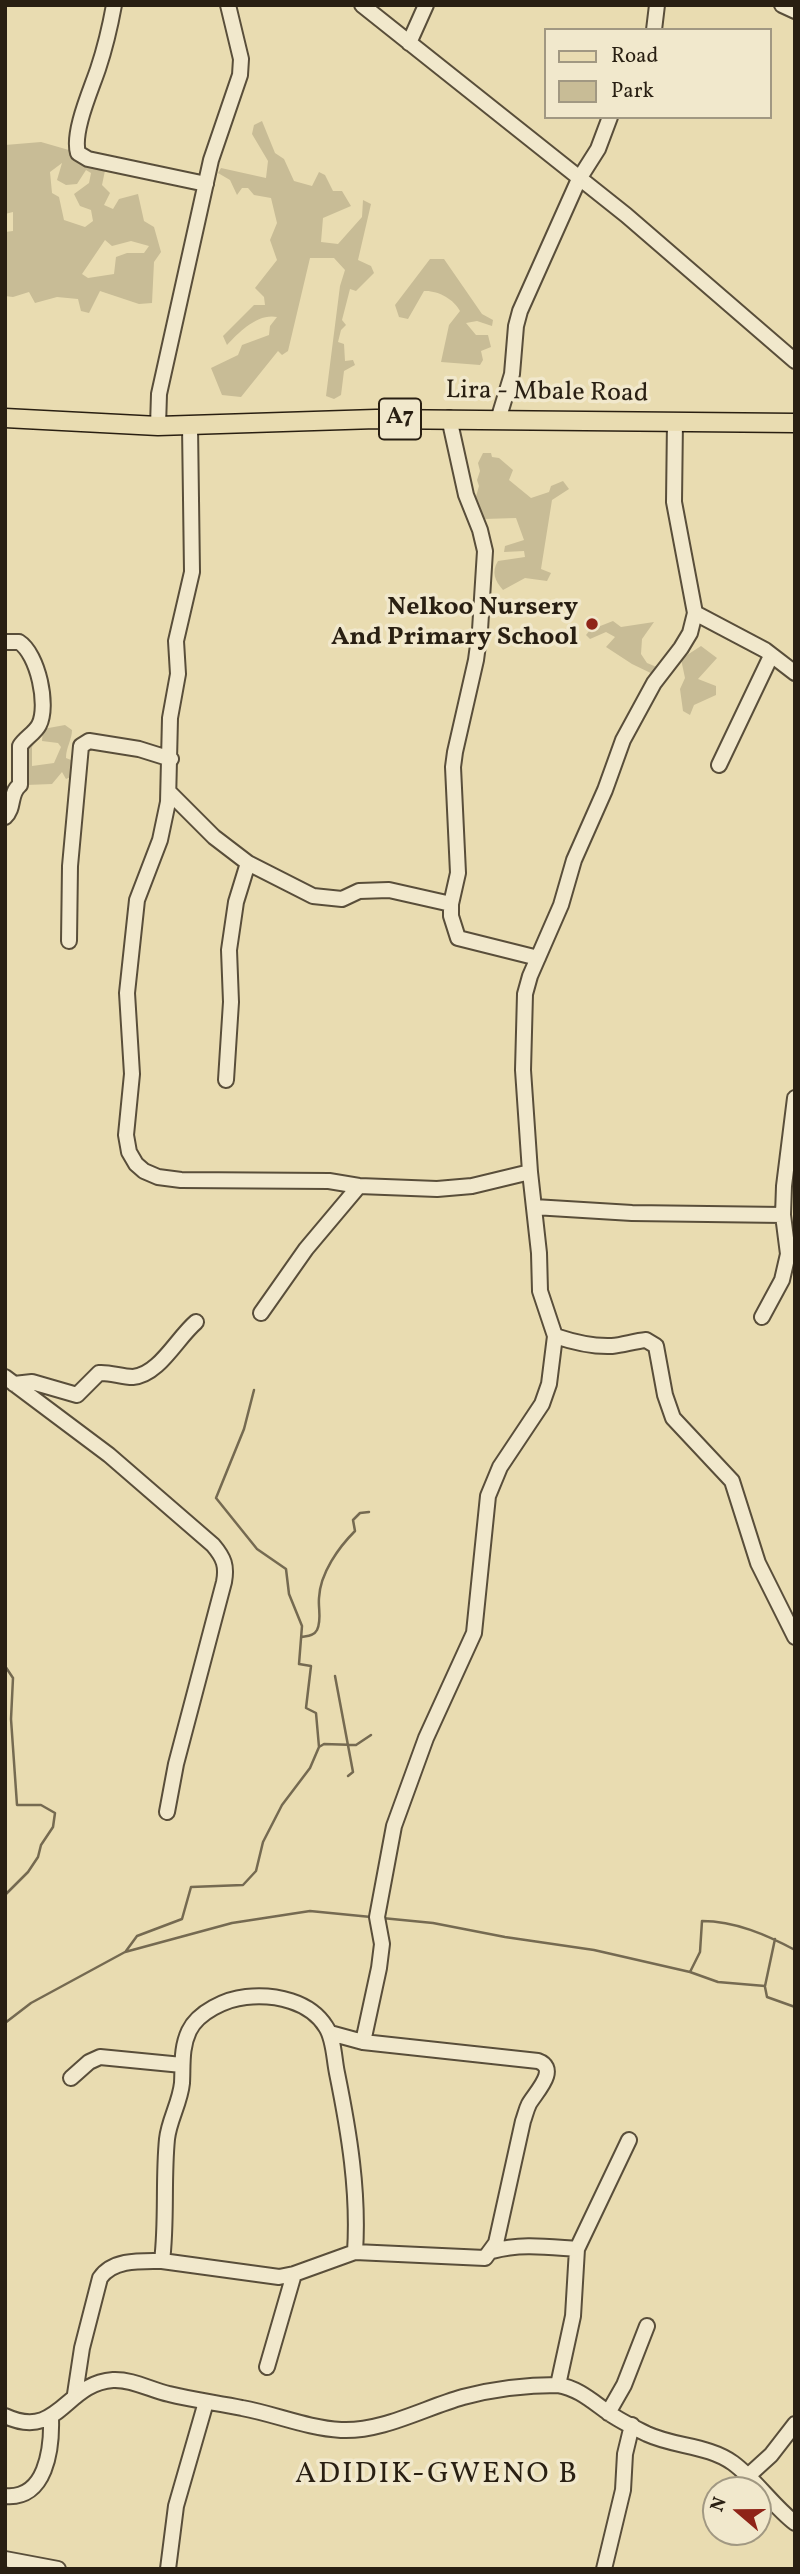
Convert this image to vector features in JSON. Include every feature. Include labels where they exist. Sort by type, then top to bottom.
[{"type":"main road","name":"Lira - Mbale Road","points":[[5,418],[158,426],[319,419],[449,418],[795,422]]},
{"type":"street","points":[[114,5],[105,47],[81,124],[76,148],[78,153],[88,159],[206,184]]},
{"type":"street","points":[[158,426],[159,394],[211,160],[240,75],[241,58],[228,5]]},
{"type":"street","points":[[362,5],[626,215],[795,361]]},
{"type":"street","points":[[409,43],[426,5]]},
{"type":"street","points":[[654,28],[657,5]]},
{"type":"street","points":[[782,5],[795,11]]},
{"type":"street","points":[[498,419],[512,374],[517,318],[579,179],[598,149],[609,119]]},
{"type":"street","points":[[449,418],[466,495],[485,551],[476,660],[455,752],[458,873],[451,904],[452,916],[458,938],[538,958]]},
{"type":"street","points":[[363,2042],[379,1968],[382,1944],[377,1917],[394,1826],[426,1738],[474,1633],[488,1496],[500,1466],[542,1404],[549,1384],[555,1336],[540,1292],[540,1264],[523,1070],[525,994],[553,927],[574,860],[606,790],[623,740],[654,683],[690,633],[695,613],[674,502],[675,421]]},
{"type":"street","points":[[190,425],[192,572],[177,628],[175,651],[178,674],[170,719],[169,792],[160,840],[137,900],[129,961],[127,993],[132,1074],[126,1135],[129,1152],[140,1169],[162,1177],[205,1181],[329,1181],[408,1189],[459,1188],[530,1172]]},
{"type":"street","points":[[695,613],[743,638],[795,673]]},
{"type":"street","points":[[5,642],[19,642],[28,650],[43,695],[39,725],[20,746],[20,785],[14,792],[11,809],[5,817]]},
{"type":"street","points":[[719,765],[771,656]]},
{"type":"street","points":[[69,941],[70,866],[81,746],[89,741],[139,749],[170,759]]},
{"type":"street","points":[[169,792],[214,837],[248,863],[313,896],[342,899],[359,891],[389,890],[451,904]]},
{"type":"street","points":[[226,1080],[231,1002],[229,950],[236,902],[248,863]]},
{"type":"street","points":[[762,1317],[782,1280],[788,1254],[783,1214],[795,1098]]},
{"type":"street","points":[[261,1313],[306,1249],[359,1186]]},
{"type":"street","points":[[534,1207],[609,1212],[783,1214]]},
{"type":"street","points":[[10,1380],[32,1382],[76,1395],[99,1373],[128,1377],[144,1374],[158,1365],[196,1322]]},
{"type":"street","points":[[555,1336],[576,1343],[613,1346],[646,1340],[656,1346],[665,1395],[673,1418],[733,1481],[758,1563],[795,1637]]},
{"type":"street","points":[[10,1380],[109,1455],[214,1545],[223,1557],[226,1570],[224,1582],[176,1764],[167,1812]]},
{"type":"street","points":[[163,2261],[167,2142],[179,2098],[186,2040],[191,2026],[209,2011],[239,1997],[268,1997],[296,2003],[314,2013],[330,2033],[344,2104],[355,2186],[355,2252]]},
{"type":"street","points":[[75,2394],[82,2348],[100,2278],[105,2270],[121,2263],[163,2261],[269,2277],[294,2274],[355,2252],[485,2259],[492,2251],[507,2199],[519,2134],[529,2104],[546,2078],[545,2065],[538,2061],[363,2042],[330,2033]]},
{"type":"street","points":[[71,2078],[89,2062],[100,2057],[182,2066]]},
{"type":"street","points":[[558,2385],[573,2316],[577,2249],[629,2140]]},
{"type":"street","points":[[492,2251],[512,2246],[577,2249]]},
{"type":"street","points":[[267,2367],[294,2274]]},
{"type":"street","points":[[608,2413],[624,2385],[647,2326]]},
{"type":"street","points":[[5,2416],[26,2423],[51,2418],[75,2394],[97,2383],[117,2380],[206,2402],[343,2430],[382,2423],[465,2397],[558,2385],[572,2388],[608,2413],[657,2438],[718,2455],[749,2475],[770,2501],[795,2524]]},
{"type":"street","points":[[168,2569],[178,2498],[206,2402]]},
{"type":"street","points":[[5,2496],[20,2496],[36,2486],[46,2459],[51,2418]]},
{"type":"street","points":[[749,2475],[771,2455],[795,2424]]},
{"type":"street","points":[[604,2569],[623,2490],[625,2454],[632,2425]]},
{"type":"street","points":[[5,2560],[58,2569]]},
{"type":"green space","points":[[262,121],[275,153],[284,159],[294,181],[312,186],[319,172],[325,175],[333,191],[342,191],[351,206],[323,218],[321,242],[338,244],[362,217],[363,200],[371,204],[358,260],[371,266],[374,273],[356,291],[350,289],[342,320],[346,325],[341,330],[338,342],[344,344],[345,361],[353,360],[355,365],[344,371],[341,395],[334,399],[326,396],[340,286],[345,270],[334,258],[310,258],[288,351],[282,355],[278,351],[241,397],[222,395],[211,368],[238,355],[242,345],[269,335],[270,326],[277,317],[256,321],[243,329],[227,345],[223,336],[254,305],[265,305],[264,297],[255,288],[277,260],[270,240],[277,223],[271,198],[254,195],[248,188],[242,188],[237,195],[230,180],[218,173],[221,168],[266,178],[268,161],[252,134],[254,125]]},
{"type":"green space","points":[[41,142],[107,161],[102,185],[110,193],[104,205],[113,209],[119,199],[138,194],[144,221],[154,227],[161,252],[154,262],[152,303],[139,304],[100,291],[89,313],[81,311],[78,299],[57,297],[35,303],[29,292],[13,297],[5,296],[5,232],[13,231],[13,212],[5,214],[5,145]],"holes":[[[62,163],[57,180],[66,185],[77,184],[86,170],[91,173],[89,183],[74,194],[80,206],[91,210],[93,221],[85,227],[64,220],[59,197],[52,193],[50,172]],[[105,240],[112,246],[131,241],[149,246],[144,253],[127,253],[116,257],[114,274],[88,278],[82,274]]]},
{"type":"green space","points":[[430,259],[444,259],[482,314],[493,320],[492,326],[477,321],[466,323],[476,335],[488,335],[491,347],[481,351],[483,360],[480,365],[441,362],[449,325],[460,311],[445,296],[424,291],[408,319],[399,317],[395,305]]},
{"type":"green space","points":[[483,453],[491,453],[492,457],[499,458],[513,470],[509,480],[531,498],[549,492],[551,486],[563,481],[569,489],[552,500],[541,569],[551,573],[547,581],[525,578],[503,590],[496,580],[494,573],[498,561],[525,557],[524,551],[504,552],[505,546],[524,540],[516,518],[484,519],[475,500],[479,486],[478,463]]},
{"type":"green space","points":[[613,621],[621,627],[654,622],[642,639],[641,654],[647,663],[659,668],[661,678],[606,647],[615,637],[606,632],[590,639],[586,635],[590,630]]},
{"type":"green space","points":[[701,646],[717,658],[698,679],[716,686],[716,695],[694,705],[690,715],[683,711],[680,689],[685,678],[681,659]]},
{"type":"green space","points":[[65,725],[72,730],[66,758],[71,760],[73,776],[66,779],[62,772],[52,784],[26,785],[23,745],[35,735],[37,740],[32,747],[32,766],[54,763],[61,747],[58,743],[42,741],[43,729]]},
{"type":"waterway","points":[[126,1951],[137,1936],[182,1919],[191,1887],[243,1885],[256,1871],[263,1842],[282,1805],[310,1768],[319,1747],[316,1713],[306,1708],[311,1666],[299,1664],[302,1626],[289,1594],[286,1569],[257,1549],[216,1498],[244,1429],[254,1390]]},
{"type":"waterway","points":[[302,1637],[312,1635],[317,1630],[323,1579],[337,1553],[355,1531],[353,1520],[360,1513],[369,1512]]},
{"type":"waterway","points":[[5,1666],[13,1678],[11,1719],[17,1805],[41,1805],[55,1813],[53,1827],[41,1845],[38,1857],[28,1872],[5,1895]]},
{"type":"waterway","points":[[335,1676],[353,1772],[348,1776]]},
{"type":"waterway","points":[[319,1747],[324,1744],[356,1745],[371,1735]]},
{"type":"waterway","points":[[5,2023],[31,2003],[125,1952],[232,1923],[310,1911],[371,1917]]},
{"type":"waterway","points":[[382,1918],[433,1923],[594,1950],[690,1972],[700,1952],[702,1921],[727,1923],[750,1930],[795,1950]]},
{"type":"waterway","points":[[690,1972],[718,1982],[765,1986],[775,1939]]},
{"type":"waterway","points":[[765,1987],[767,1997],[795,2007]]},
{"type":"place","name":"Nelkoo Nursery And Primary School","points":[[592,624]]},
{"type":"district","name":"ADIDIK-GWENO B","points":[[437,2476]]}]
